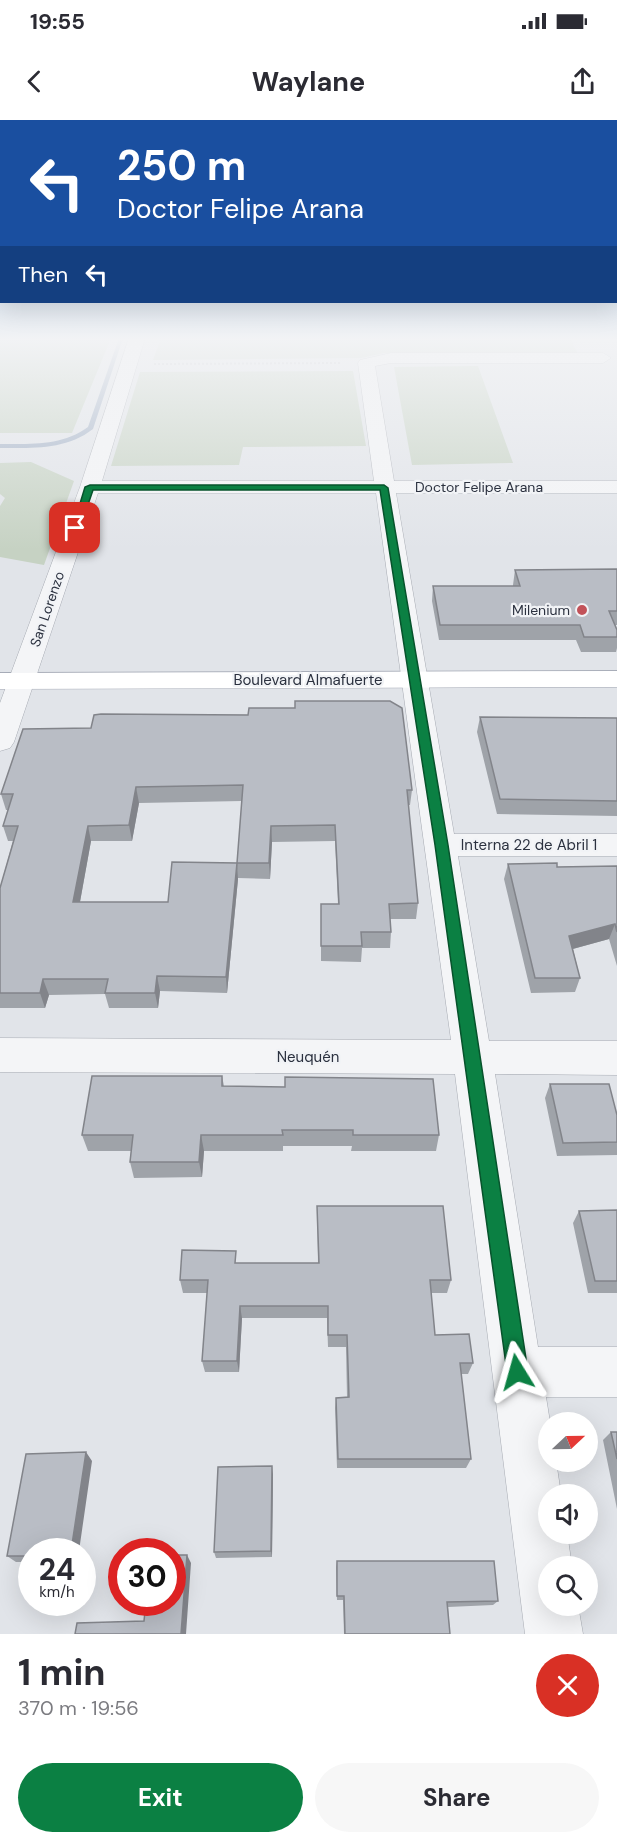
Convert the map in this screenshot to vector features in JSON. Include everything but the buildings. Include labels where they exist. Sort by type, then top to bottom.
[{"type":"main road","name":"Boulevard Almafuerte","points":[[10,681],[617,679]]},
{"type":"street","name":"San Lorenzo","points":[[0,742],[10,681],[90,487],[114,409]]},
{"type":"street","points":[[373,409],[473,1059],[543,1556]]},
{"type":"street","name":"Doctor Felipe Arana","points":[[90,487],[617,487]]},
{"type":"street","name":"Interna 22 de Abril 1","points":[[441,845],[617,845]]},
{"type":"street","name":"Neuquén","points":[[0,1055],[617,1058]]},
{"type":"street","points":[[517,1372],[617,1372]]},
{"type":"street","points":[[552,1616],[554,1634]]},
{"type":"green space","points":[[0,409],[82,409],[72,433],[0,433]]},
{"type":"green space","points":[[129,409],[360,409],[366,446],[243,447],[239,465],[111,466]]},
{"type":"green space","points":[[402,409],[493,409],[513,463],[412,465]]},
{"type":"green space","points":[[31,462],[74,481],[44,565],[0,557],[0,506],[5,498],[0,494],[0,463]]},
{"type":"waterway","points":[[0,446],[48,445],[71,440],[91,428],[97,409]]},
{"type":"place","name":"Milenium","points":[[582,610]]},
{"type":"route","points":[[75,528],[90,487],[384,488],[441,845],[517,1372]]}]
